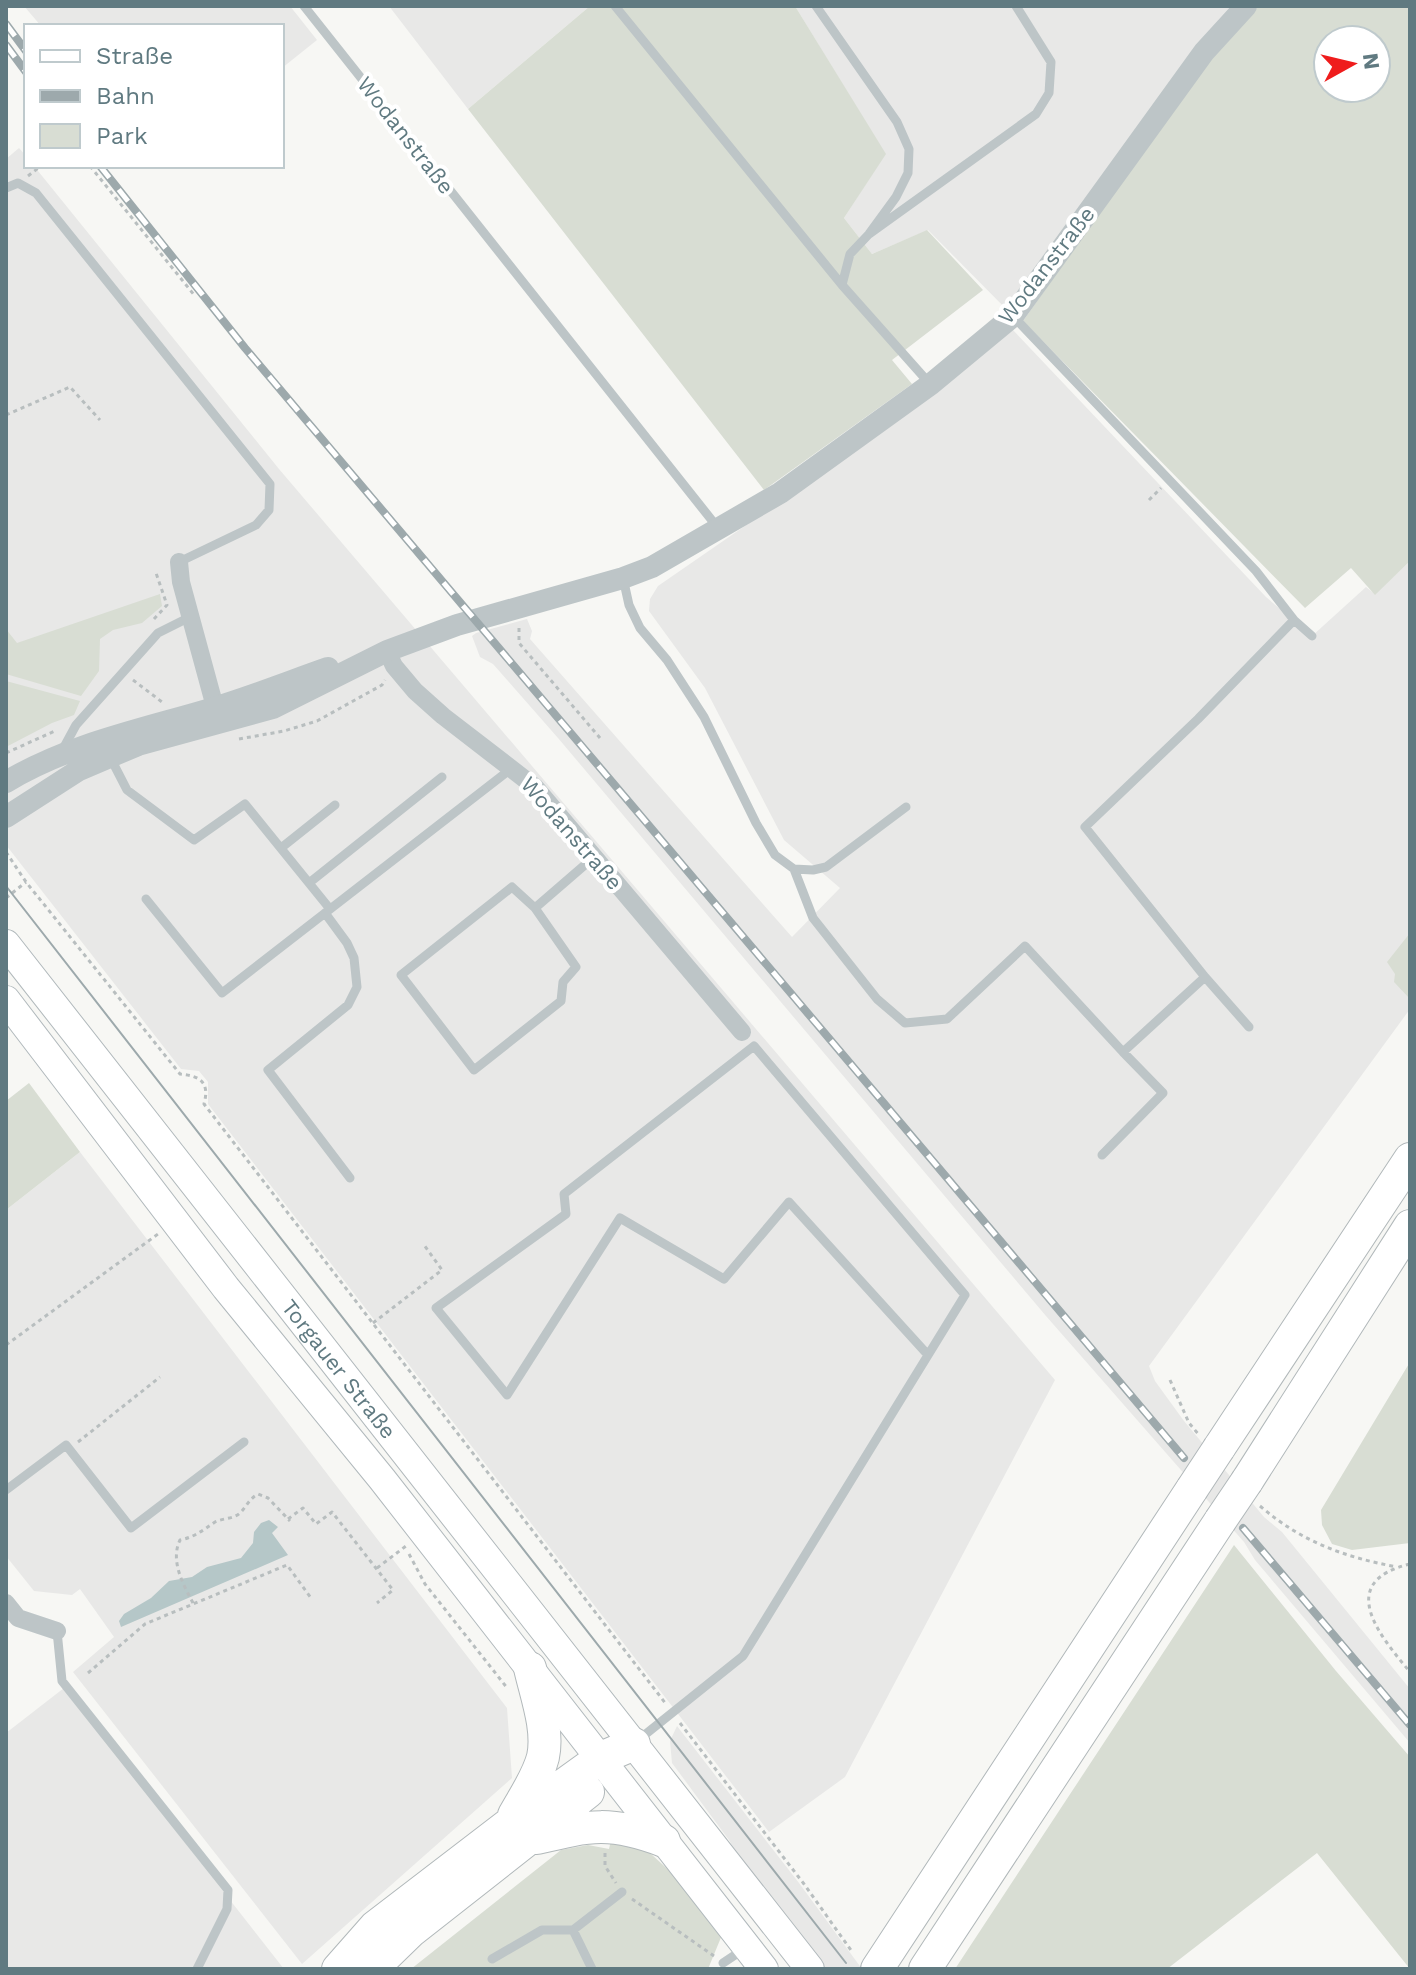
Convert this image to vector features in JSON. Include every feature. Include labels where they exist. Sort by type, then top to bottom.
[{"type":"highway","points":[[869,1963],[1192,1489],[1210,1442],[1410,1159]]},
{"type":"highway","points":[[925,1969],[1220,1521],[1252,1492],[1410,1226]]},
{"type":"highway","points":[[372,1969],[517,1833],[543,1760],[543,1731],[530,1668]]},
{"type":"highway","points":[[338,1969],[375,1927],[517,1833],[634,1744]]},
{"type":"highway","points":[[517,1833],[605,1825],[664,1841]]},
{"type":"main road","name":"Torgauer Straße","points":[[6,944],[810,1969]]},
{"type":"main road","name":"Torgauer Straße","points":[[6,1000],[226,1288],[382,1479],[756,1958]]},
{"type":"street","name":"Wodanstraße","points":[[6,817],[79,770],[348,660],[387,651],[473,619],[623,578],[652,567],[780,493],[931,384],[1013,316],[1204,52],[1246,6]]},
{"type":"street","points":[[179,562],[190,617],[217,715]]},
{"type":"street","name":"Wodanstraße","points":[[387,651],[394,666],[415,691],[535,787],[742,1032]]},
{"type":"street","name":"Wodanstraße","points":[[6,782],[59,755],[179,718],[217,715]]},
{"type":"street","points":[[6,1603],[18,1618],[57,1631]]},
{"type":"lane","name":"Wodanstraße","points":[[304,6],[718,528]]},
{"type":"lane","points":[[615,6],[842,285],[931,384]]},
{"type":"lane","points":[[816,6],[897,122],[909,149],[908,173],[896,197],[850,254],[842,285]]},
{"type":"lane","points":[[869,234],[1036,114],[1049,93],[1051,62],[1016,6]]},
{"type":"lane","points":[[6,188],[18,183],[36,193],[270,484],[269,510],[256,525],[179,562]]},
{"type":"lane","points":[[1013,316],[1256,571],[1294,620],[1312,636]]},
{"type":"lane","points":[[623,578],[629,605],[640,628],[667,660],[704,717],[756,823],[775,855],[794,869],[813,918],[877,999],[905,1023],[947,1019],[1025,946],[1163,1093],[1102,1155]]},
{"type":"lane","points":[[59,755],[76,725],[158,633],[190,617]]},
{"type":"lane","points":[[1249,1027],[1085,827],[1198,719],[1294,620]]},
{"type":"lane","points":[[110,757],[127,790],[194,840],[245,804],[309,883],[347,943],[354,958],[357,987],[348,1005],[268,1070],[350,1178]]},
{"type":"lane","points":[[146,899],[222,993],[513,768]]},
{"type":"lane","points":[[309,883],[442,777]]},
{"type":"lane","points":[[281,848],[335,805]]},
{"type":"lane","points":[[794,869],[826,867],[906,807]]},
{"type":"lane","points":[[535,908],[594,857]]},
{"type":"lane","points":[[512,887],[535,908],[576,967],[563,982],[561,1001],[474,1070],[401,975],[512,887]]},
{"type":"lane","points":[[1123,1052],[1205,977]]},
{"type":"lane","points":[[634,1744],[743,1656],[965,1295],[754,1046],[564,1194],[566,1214],[436,1308],[507,1395],[620,1218],[724,1279],[789,1202],[928,1355]]},
{"type":"lane","points":[[6,1490],[66,1445],[131,1528],[244,1442]]},
{"type":"lane","points":[[57,1631],[62,1681],[228,1890],[227,1909],[197,1969]]},
{"type":"lane","points":[[492,1959],[542,1930],[573,1930],[622,1892]]},
{"type":"lane","points":[[573,1930],[592,1969]]},
{"type":"lane","points":[[723,1963],[756,1958]]},
{"type":"path","points":[[92,168],[195,296]]},
{"type":"path","points":[[6,415],[70,387],[100,420]]},
{"type":"path","points":[[519,643],[600,738]]},
{"type":"path","points":[[130,677],[179,718]]},
{"type":"path","points":[[6,852],[26,882],[180,1074],[196,1076],[205,1083],[207,1093],[204,1104],[804,1884],[869,1963]]},
{"type":"path","points":[[6,898],[26,882]]},
{"type":"path","points":[[6,1345],[161,1231]]},
{"type":"path","points":[[373,1323],[442,1270],[424,1245]]},
{"type":"path","points":[[68,1449],[160,1377]]},
{"type":"path","points":[[1170,1380],[1189,1423],[1210,1442]]},
{"type":"path","points":[[1252,1492],[1275,1518],[1326,1549],[1353,1559],[1397,1567]]},
{"type":"path","points":[[193,1603],[178,1574],[177,1547],[180,1540],[240,1513],[258,1494],[268,1498],[289,1520],[303,1508],[316,1524],[332,1512],[393,1590],[377,1603]]},
{"type":"path","points":[[375,1570],[406,1546]]},
{"type":"path","points":[[1410,1564],[1378,1576],[1371,1586],[1369,1604],[1376,1628],[1410,1672]]},
{"type":"path","points":[[88,1673],[145,1624],[287,1565],[311,1598]]},
{"type":"path","points":[[604,1841],[605,1866],[622,1892],[723,1963]]},
{"type":"shaded area","points":[[24,6],[290,6],[317,40],[284,66],[284,24],[39,24]]},
{"type":"shaded area","points":[[389,6],[590,6],[468,109]]},
{"type":"shaded area","points":[[795,6],[1250,6],[1013,316],[928,230],[872,254],[844,218],[885,154]]},
{"type":"shaded area","points":[[19,148],[24,154],[24,168],[36,168],[279,469],[1055,1380],[845,1777],[769,1832],[208,1104],[208,1082],[199,1071],[181,1069],[6,845],[6,159]]},
{"type":"shaded area","points":[[1013,330],[1266,597],[1312,636],[1366,587],[1375,594],[1410,561],[1410,1009],[1149,1366],[1155,1381],[1184,1421],[1264,1517],[1282,1532],[1410,1689],[1410,1743],[1255,1560],[1244,1542],[1046,1316],[558,738],[493,664],[480,657],[472,636],[527,619],[532,631],[530,639],[792,937],[840,888],[784,840],[705,688],[649,611],[650,599],[658,586],[807,483]]},
{"type":"shaded area","points":[[80,1152],[507,1708],[512,1778],[302,1964],[73,1672],[114,1637],[80,1589],[72,1595],[34,1591],[6,1556],[6,1210]]},
{"type":"shaded area","points":[[269,1520],[278,1527],[272,1533],[288,1555],[121,1627],[119,1621],[124,1614],[151,1598],[169,1581],[192,1577],[207,1567],[241,1558],[253,1543],[254,1532],[261,1523]]},
{"type":"shaded area","points":[[64,1688],[284,1969],[6,1969],[6,1733]]},
{"type":"shaded area","points":[[677,1726],[862,1969],[823,1969],[748,1874],[729,1840],[672,1763],[670,1741]]},
{"type":"green space","points":[[590,6],[795,6],[886,154],[844,218],[872,254],[927,230],[983,290],[892,360],[912,384],[764,490],[468,109]]},
{"type":"green space","points":[[1246,6],[1410,6],[1410,561],[1375,595],[1351,568],[1305,608],[1023,321]]},
{"type":"green space","points":[[160,594],[162,606],[142,623],[113,630],[100,639],[99,671],[81,696],[6,674],[6,629],[17,643]]},
{"type":"green space","points":[[6,681],[80,701],[74,715],[6,747]]},
{"type":"green space","points":[[1410,933],[1410,999],[1394,982],[1395,974],[1387,962]]},
{"type":"green space","points":[[29,1083],[80,1152],[6,1210],[6,1101]]},
{"type":"green space","points":[[1410,1362],[1410,1543],[1352,1550],[1332,1544],[1322,1525],[1321,1510]]},
{"type":"green space","points":[[1234,1545],[1410,1757],[1410,1969],[1317,1853],[1167,1969],[955,1969]]},
{"type":"green space","points":[[612,1836],[650,1853],[675,1876],[722,1935],[708,1969],[411,1969],[561,1850],[588,1845],[609,1849]]},
{"type":"tram line","points":[[6,886],[846,1963]]},
{"type":"railway","points":[[6,24],[24,48]]},
{"type":"railway","points":[[6,45],[24,69]]},
{"type":"railway","points":[[102,168],[245,348],[1184,1458]]},
{"type":"railway","points":[[1243,1528],[1410,1725]]}]
